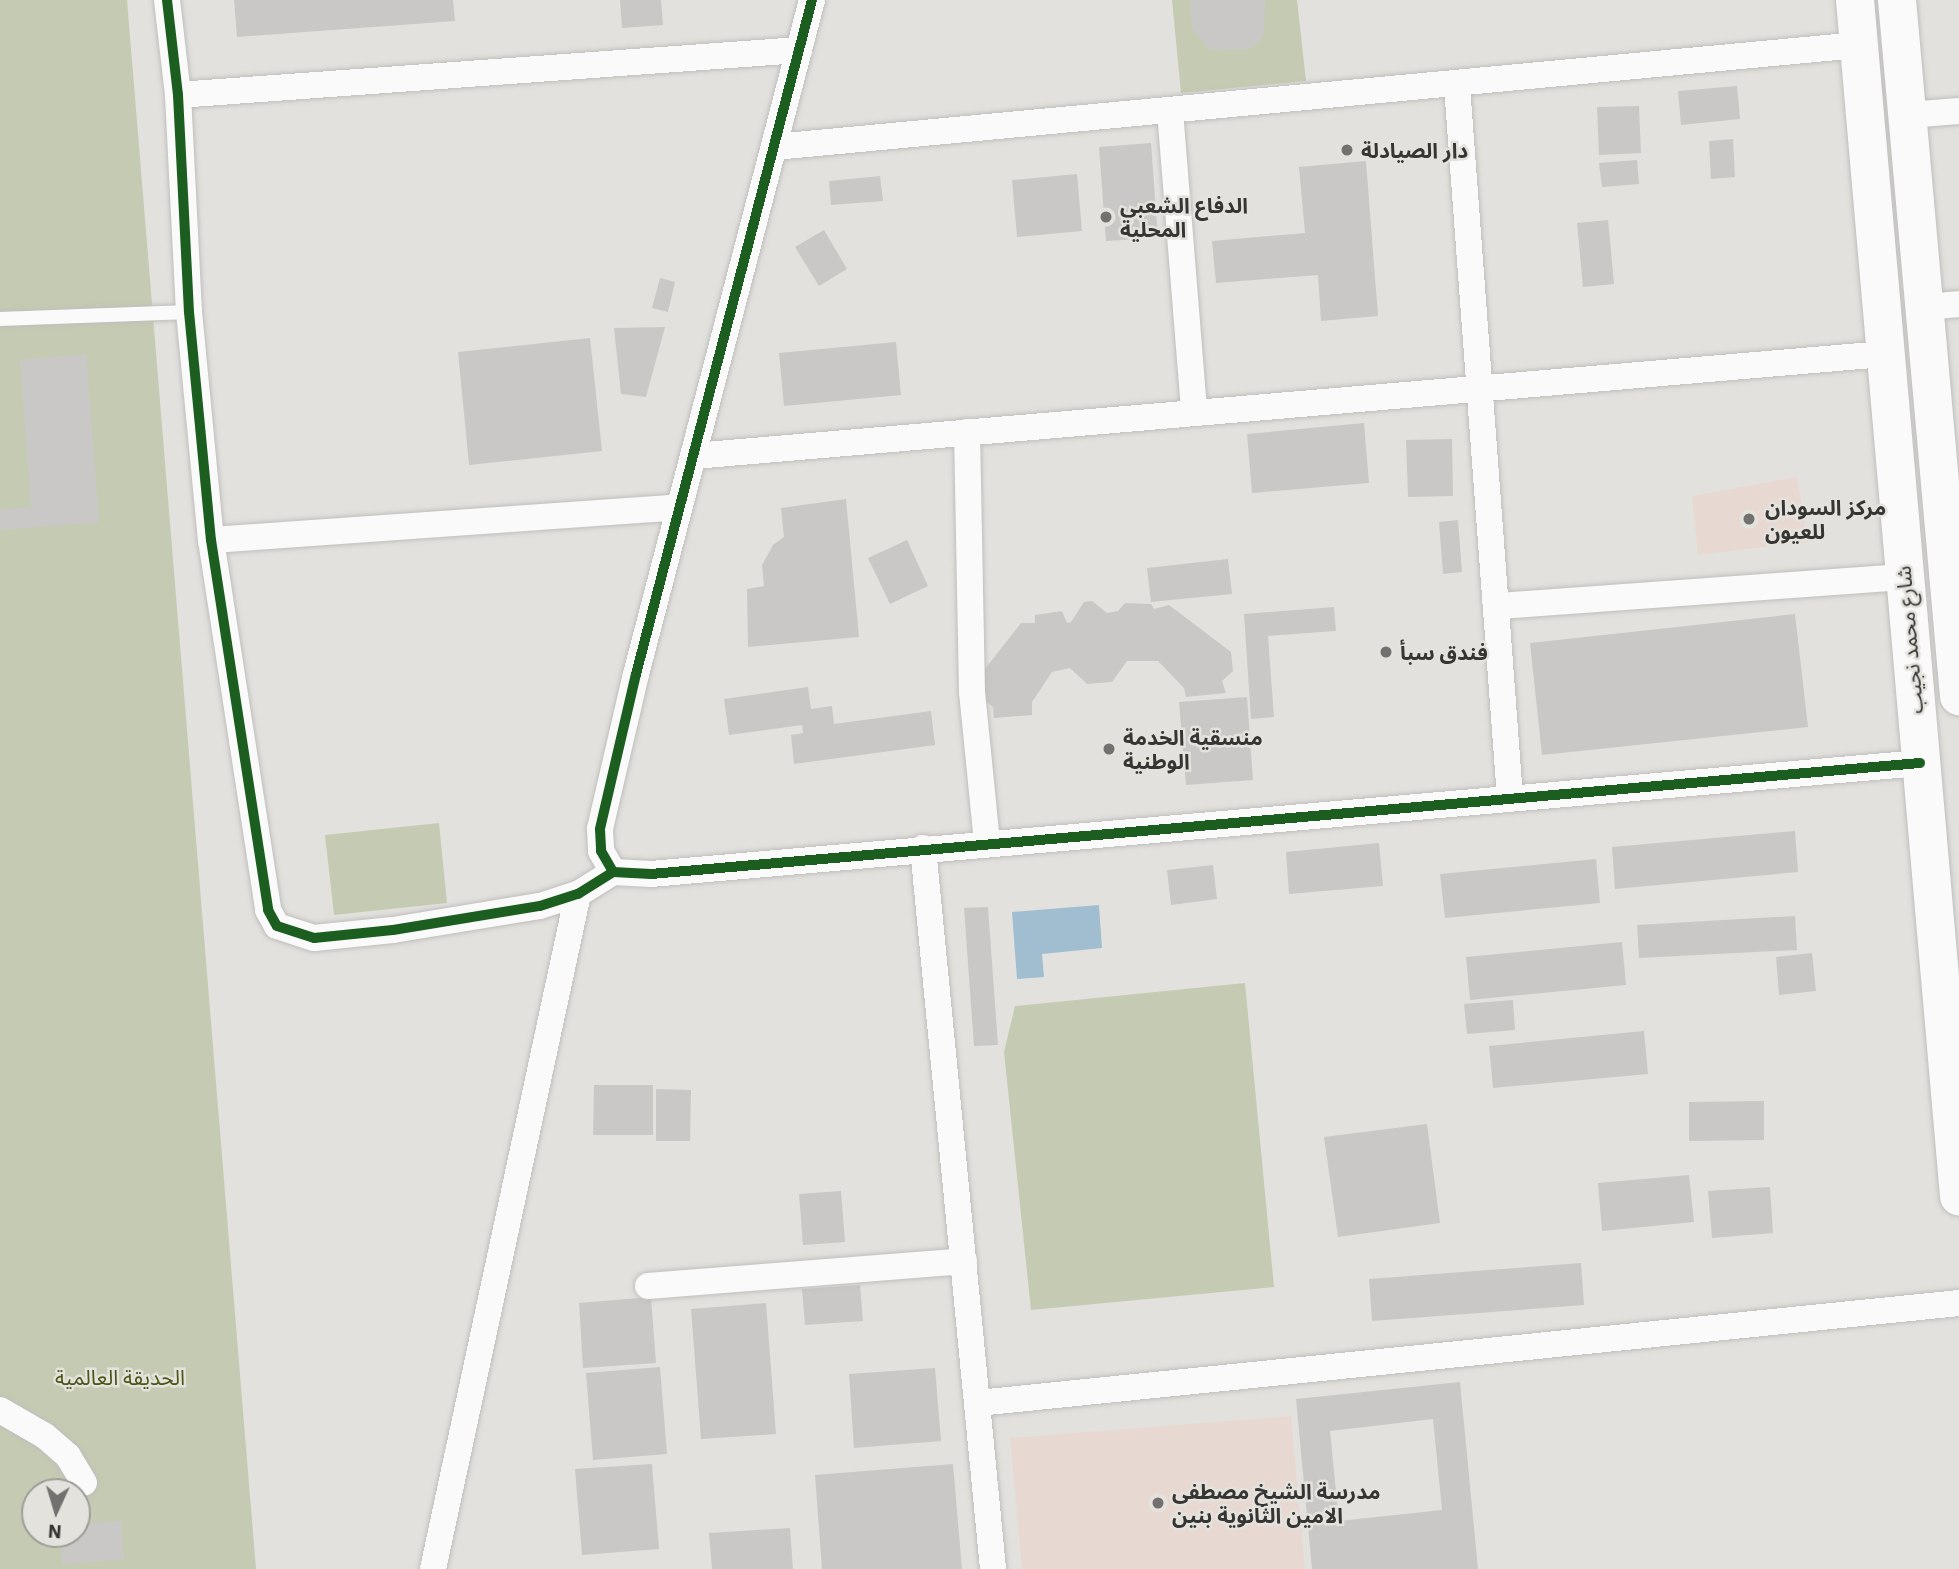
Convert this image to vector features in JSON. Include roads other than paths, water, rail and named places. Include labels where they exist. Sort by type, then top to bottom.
[{"type":"main road","name":"شارع محمد نجيب","points":[[1855,0],[1883,354],[1959,1196]]},
{"type":"main road","points":[[1897,0],[1908,115],[1942,306],[1958,681]]},
{"type":"street","points":[[167,0],[178,95],[189,312],[211,540],[268,910],[277,926],[314,938],[473,919],[578,894],[613,872],[651,874],[987,842],[1920,763]]},
{"type":"street","points":[[613,872],[601,851],[600,829],[679,508],[812,0]]},
{"type":"street","points":[[775,147],[1457,86],[1859,44]]},
{"type":"street","points":[[178,95],[799,50]]},
{"type":"street","points":[[1457,86],[1498,606],[1510,797]]},
{"type":"street","points":[[1170,111],[1194,412]]},
{"type":"street","points":[[1908,115],[1959,111]]},
{"type":"street","points":[[694,456],[1481,386],[1883,354]]},
{"type":"street","points":[[967,432],[972,692],[987,842]]},
{"type":"street","points":[[211,540],[679,508]]},
{"type":"street","points":[[1498,606],[1904,577]]},
{"type":"street","points":[[923,848],[993,1569]]},
{"type":"street","points":[[433,1569],[578,894]]},
{"type":"street","points":[[648,1286],[964,1261]]},
{"type":"street","points":[[978,1403],[1959,1303]]},
{"type":"street","points":[[0,1410],[68,1456],[81,1478]]},
{"type":"lane","points":[[0,319],[189,312]]},
{"type":"water","points":[[1099,905],[1102,948],[1042,954],[1044,977],[1017,979],[1012,912]]},
{"type":"place","name":"دار الصيادلة","points":[[1347,150]]},
{"type":"place","name":"الدفاع الشعبي المحلية","points":[[1106,217]]},
{"type":"place","name":"مركز السودان للعيون","points":[[1749,519]]},
{"type":"place","name":"فندق سبأ","points":[[1386,652]]},
{"type":"place","name":"منسقية الخدمة الوطنية","points":[[1109,749]]},
{"type":"place","name":"مدرسة الشيخ مصطفى الامين الثانوية بنين","points":[[1158,1503]]},
{"type":"park label","name":"الحديقة العالمية","points":[[120,1377]]}]
